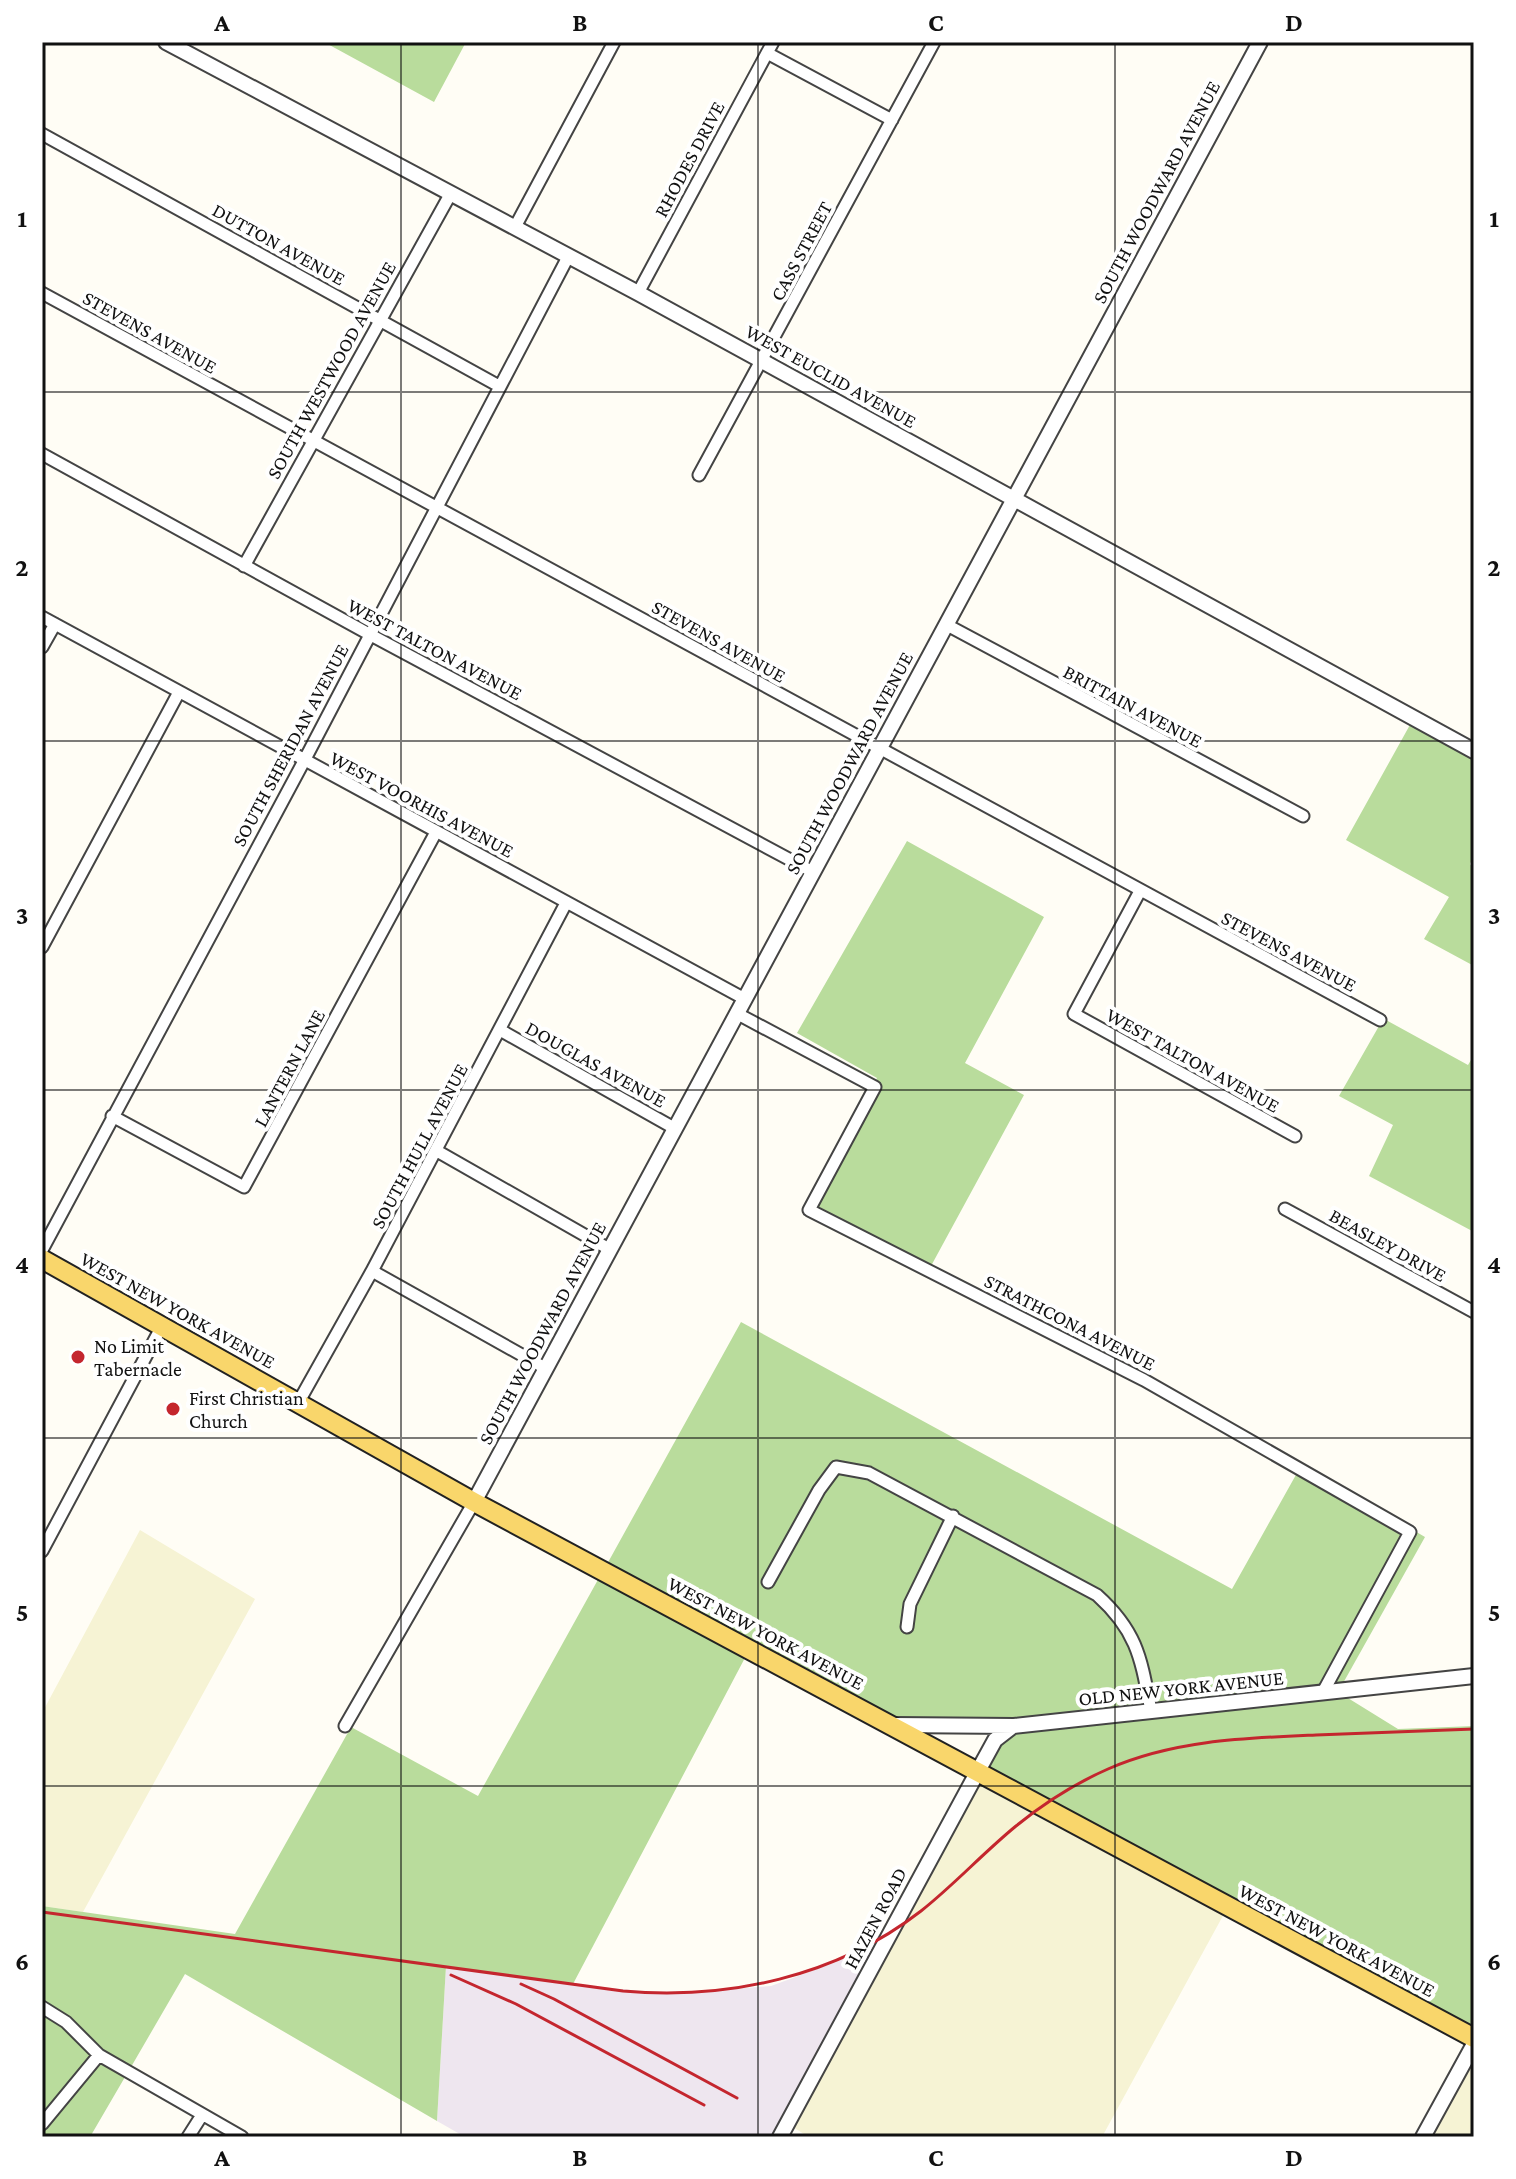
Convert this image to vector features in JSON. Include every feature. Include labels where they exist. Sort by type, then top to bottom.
[{"type":"main road","name":"WEST NEW YORK AVENUE","points":[[42,1259],[474,1502],[1474,2041]]},
{"type":"street","name":"WEST EUCLID AVENUE","points":[[166,42],[638,293],[1474,751]]},
{"type":"street","points":[[515,227],[614,42]]},
{"type":"street","name":"CASS STREET","points":[[699,475],[934,42]]},
{"type":"street","name":"SOUTH WOODWARD AVENUE","points":[[474,1502],[1260,42]]},
{"type":"street","points":[[770,48],[892,120]]},
{"type":"street","name":"RHODES DRIVE","points":[[638,293],[770,48]]},
{"type":"street","name":"DUTTON AVENUE","points":[[42,134],[499,386]]},
{"type":"street","name":"SOUTH WESTWOOD AVENUE","points":[[244,566],[451,193]]},
{"type":"street","name":"SOUTH SHERIDAN AVENUE","points":[[42,1250],[304,761],[568,257]]},
{"type":"street","name":"STEVENS AVENUE","points":[[42,293],[1380,1020]]},
{"type":"street","name":"WEST TALTON AVENUE","points":[[42,454],[813,872]]},
{"type":"street","name":"WEST VOORHIS AVENUE","points":[[42,617],[743,998]]},
{"type":"street","points":[[42,647],[55,624]]},
{"type":"street","name":"BRITTAIN AVENUE","points":[[947,625],[1303,816]]},
{"type":"street","points":[[42,947],[179,692]]},
{"type":"street","name":"LANTERN LANE","points":[[112,1116],[244,1187],[436,832]]},
{"type":"street","name":"WEST TALTON AVENUE","points":[[1140,891],[1074,1014],[1295,1136]]},
{"type":"street","name":"SOUTH HULL AVENUE","points":[[298,1403],[437,1151],[566,903]]},
{"type":"street","name":"STRATHCONA AVENUE","points":[[736,1013],[875,1087],[809,1210],[1144,1380],[1410,1532],[1323,1692]]},
{"type":"street","name":"DOUGLAS AVENUE","points":[[500,1030],[674,1128]]},
{"type":"street","points":[[437,1151],[609,1249]]},
{"type":"street","name":"BEASLEY DRIVE","points":[[1285,1209],[1474,1312]]},
{"type":"street","points":[[372,1271],[545,1368]]},
{"type":"street","points":[[42,1551],[162,1326]]},
{"type":"street","points":[[768,1582],[819,1490],[836,1467],[869,1473],[1097,1595],[1116,1612],[1140,1654],[1151,1711]]},
{"type":"street","points":[[345,1726],[474,1502]]},
{"type":"street","points":[[907,1627],[910,1604],[953,1516]]},
{"type":"street","name":"OLD NEW YORK AVENUE","points":[[892,1725],[1014,1726],[1474,1676]]},
{"type":"street","name":"HAZEN ROAD","points":[[780,2137],[995,1740],[1014,1726]]},
{"type":"street","points":[[42,2007],[66,2022],[99,2055],[242,2137]]},
{"type":"street","points":[[1423,2137],[1474,2041]]},
{"type":"street","points":[[42,2124],[99,2055]]},
{"type":"street","points":[[188,2137],[202,2115]]},
{"type":"shaded area","points":[[140,1530],[255,1599],[83,1912],[42,1906],[42,1713]]},
{"type":"shaded area","points":[[979,1778],[1225,1912],[1102,2137],[809,2137],[791,2126]]},
{"type":"shaded area","points":[[885,1931],[773,2137],[465,2137],[437,2121],[446,1966],[670,1994],[771,1986],[839,1961]]},
{"type":"shaded area","points":[[1474,2054],[1474,2137],[1429,2137]]},
{"type":"green space","points":[[324,42],[466,42],[434,102]]},
{"type":"green space","points":[[1411,723],[1474,757],[1474,855],[1470,864],[1474,870],[1474,966],[1424,939],[1449,897],[1346,840]]},
{"type":"green space","points":[[907,841],[1044,917],[965,1063],[1024,1095],[931,1266],[817,1206],[877,1078],[797,1033]]},
{"type":"green space","points":[[1386,1020],[1468,1065],[1474,1055],[1474,1232],[1369,1176],[1393,1125],[1339,1096],[1379,1026],[1382,1027]]},
{"type":"green space","points":[[741,1322],[1232,1589],[1297,1473],[1403,1534],[1320,1687],[1017,1720],[893,1720],[606,1566]]},
{"type":"green space","points":[[1413,1530],[1425,1537],[1342,1685],[1332,1686]]},
{"type":"green space","points":[[600,1576],[747,1654],[573,1984],[446,1966],[437,2121],[185,1974],[131,2067],[102,2051],[69,2018],[42,2001],[42,1906],[235,1934],[351,1727],[478,1796]]},
{"type":"green space","points":[[1343,1695],[1398,1729],[1474,1726],[1474,2032],[985,1769],[999,1743],[1015,1731]]},
{"type":"green space","points":[[42,2013],[63,2027],[92,2056],[42,2116]]},
{"type":"green space","points":[[99,2062],[125,2077],[90,2137],[42,2137],[42,2131]]},
{"type":"railway","points":[[42,1912],[623,1991],[702,1992],[780,1979],[853,1953],[921,1911],[1004,1836],[1060,1794],[1133,1759],[1184,1746],[1237,1739],[1474,1729]]},
{"type":"railway","points":[[451,1975],[516,2004],[704,2105]]},
{"type":"railway","points":[[521,1984],[737,2098]]},
{"type":"place","name":"No Limit Tabernacle","points":[[78,1357]]},
{"type":"place","name":"First Christian Church","points":[[173,1409]]}]
